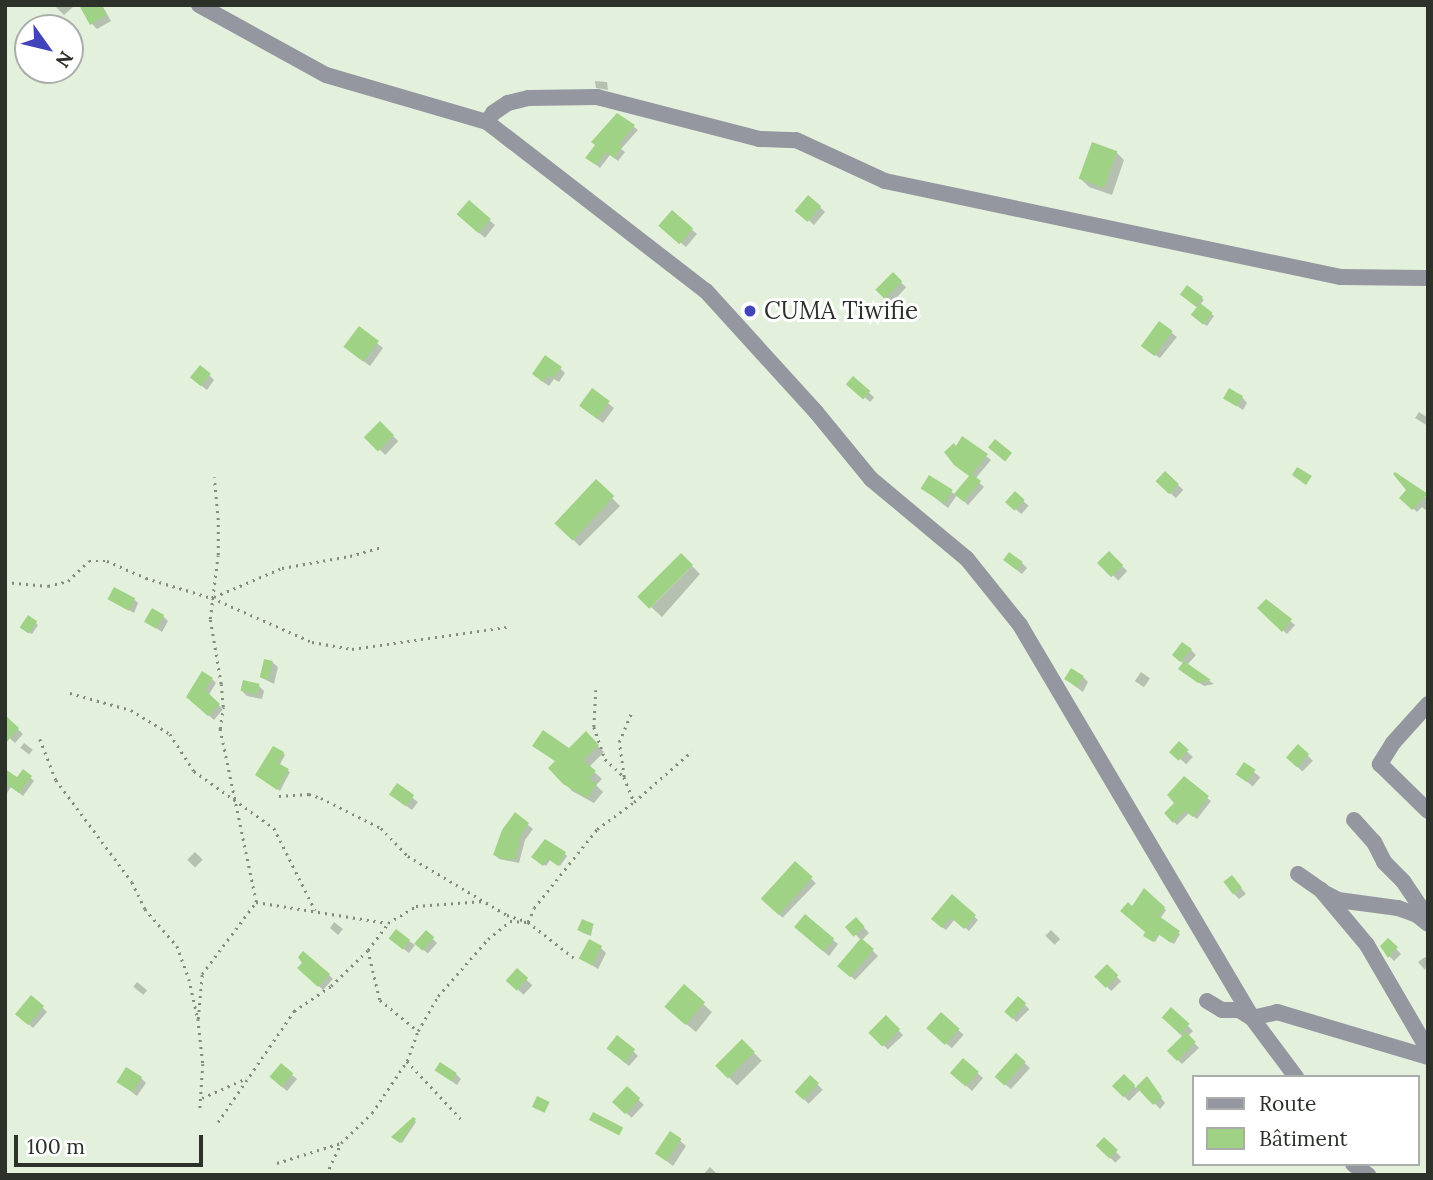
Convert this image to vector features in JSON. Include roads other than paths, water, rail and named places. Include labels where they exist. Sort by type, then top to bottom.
[{"type":"street","points":[[199,5],[326,75],[487,122],[706,291],[817,412],[871,479],[967,559],[1020,625],[1252,1018],[1295,1075]]},
{"type":"street","points":[[487,122],[508,103],[528,98],[597,97],[759,139],[796,140],[885,181],[898,184],[1340,277],[1428,278]]},
{"type":"street","points":[[1428,704],[1393,743],[1380,764],[1428,811]]},
{"type":"street","points":[[1354,821],[1374,842],[1384,862],[1403,881],[1428,918]]},
{"type":"street","points":[[1298,874],[1338,900],[1398,908],[1417,915],[1428,924]]},
{"type":"street","points":[[1321,890],[1367,945],[1428,1050]]},
{"type":"street","points":[[1207,1001],[1222,1010],[1239,1010],[1252,1018],[1277,1012],[1428,1057]]},
{"type":"place","name":"CUMA Tiwifie","points":[[750,311]]}]
